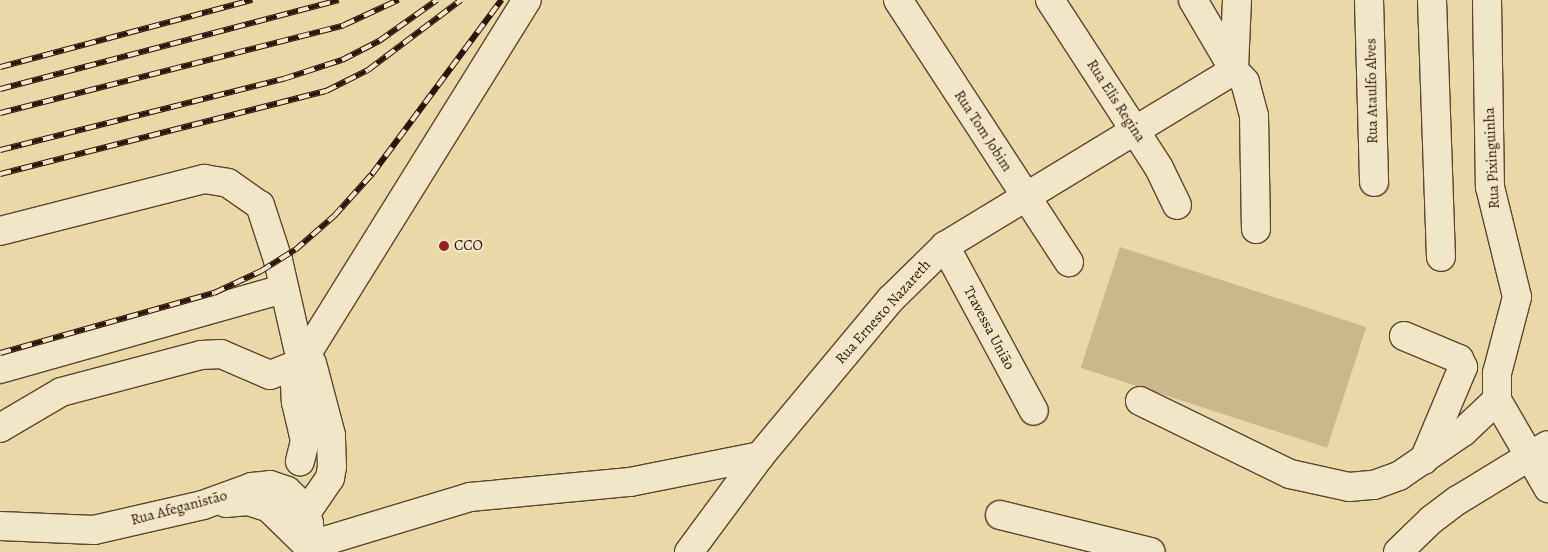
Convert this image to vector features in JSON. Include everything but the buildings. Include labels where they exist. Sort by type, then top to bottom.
[{"type":"street","points":[[309,549],[306,513],[293,495],[280,486],[300,460],[305,441],[296,402],[303,357],[527,0]]},
{"type":"street","name":"Rua Tom Jobim","points":[[898,0],[1069,262]]},
{"type":"street","name":"Rua Elis Regina","points":[[1050,0],[1160,168],[1177,205]]},
{"type":"street","points":[[1193,0],[1234,70],[1245,82],[1254,116],[1256,229]]},
{"type":"street","points":[[1234,70],[1237,0]]},
{"type":"street","name":"Rua Ataulfo Alves","points":[[1369,0],[1374,182]]},
{"type":"street","points":[[1432,0],[1441,257]]},
{"type":"street","name":"Rua Pixinguinha","points":[[1487,0],[1490,187],[1517,298],[1499,364],[1497,400]]},
{"type":"street","name":"Rua Ernesto Nazareth","points":[[689,552],[760,456],[891,299],[945,246],[1134,128],[1234,70]]},
{"type":"street","points":[[0,231],[204,179],[228,183],[245,192],[260,206],[278,260],[282,289],[303,357],[341,459]]},
{"type":"street","name":"Travessa União","points":[[945,246],[1034,410]]},
{"type":"street","points":[[0,368],[282,289]]},
{"type":"street","points":[[1404,336],[1459,360],[1463,367],[1424,461]]},
{"type":"street","points":[[0,428],[61,392],[201,355],[221,354],[270,375],[303,357]]},
{"type":"street","points":[[1140,401],[1290,474],[1349,487],[1374,485],[1399,476],[1424,461],[1464,432],[1497,400],[1538,451],[1548,488]]},
{"type":"street","points":[[1398,552],[1431,520],[1458,500],[1538,451]]},
{"type":"street","points":[[300,460],[316,453],[341,459]]},
{"type":"street","points":[[309,549],[470,497],[630,482],[760,456]]},
{"type":"street","points":[[306,513],[341,459]]},
{"type":"street","name":"Rua Afeganistão","points":[[0,526],[94,530],[202,505],[252,487],[280,486]]},
{"type":"street","points":[[202,505],[248,501],[260,504],[278,514],[309,549]]},
{"type":"street","points":[[1000,515],[1151,552]]},
{"type":"shaded area","points":[[1120,247],[1366,327],[1327,448],[1081,368]]},
{"type":"railway","points":[[0,67],[252,0]]},
{"type":"railway","points":[[0,89],[339,0]]},
{"type":"railway","points":[[0,113],[344,25],[398,0]]},
{"type":"railway","points":[[0,150],[283,79],[342,60],[379,41],[437,0]]},
{"type":"railway","points":[[0,174],[326,91],[368,70],[461,0]]},
{"type":"railway","points":[[0,353],[214,293],[261,271],[295,250],[334,216],[372,174],[501,0]]},
{"type":"place","name":"CCO","points":[[444,246]]}]
